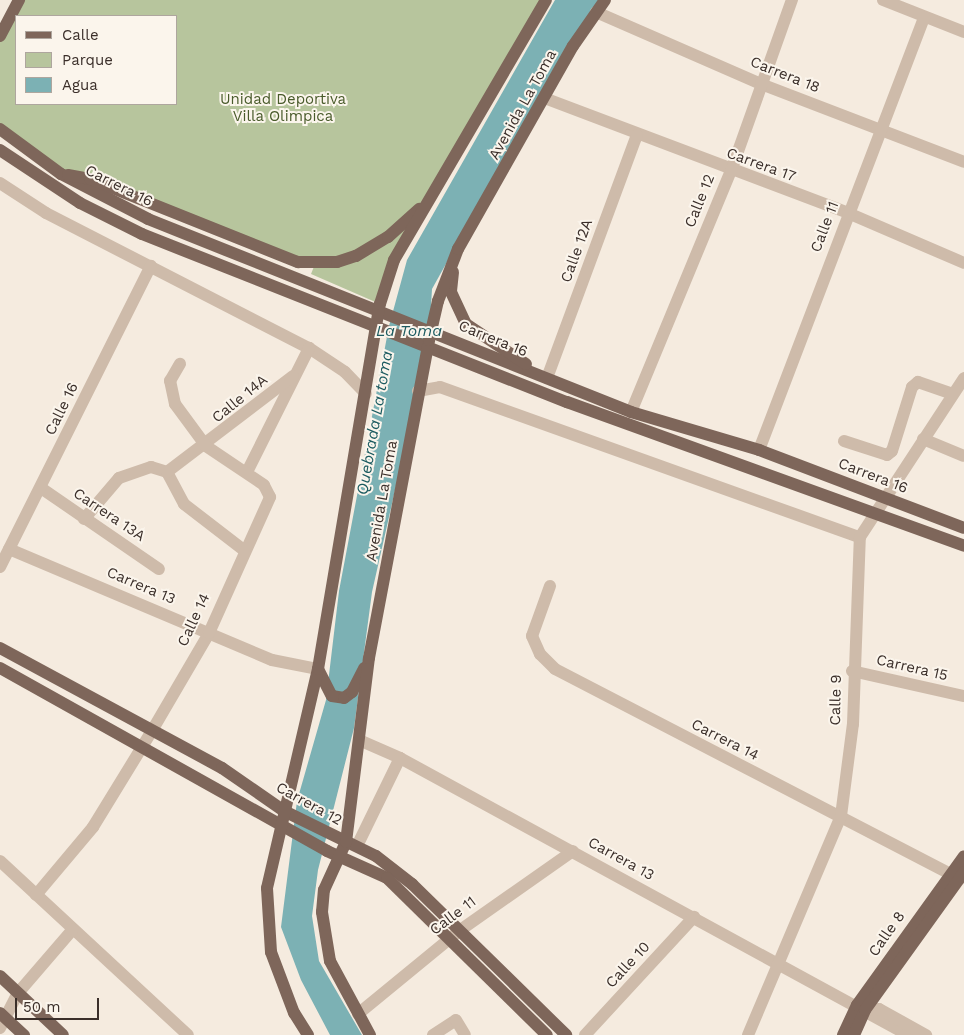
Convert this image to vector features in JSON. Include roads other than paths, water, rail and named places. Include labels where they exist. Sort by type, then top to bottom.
[{"type":"main road","points":[[0,36],[19,0]]},
{"type":"main road","name":"Avenida La Toma","points":[[308,1035],[280,980],[266,921],[269,874],[284,818],[318,669],[383,291],[394,260],[546,0]]},
{"type":"main road","points":[[538,15],[553,0]]},
{"type":"main road","name":"Avenida La Toma","points":[[370,1035],[330,961],[322,936],[324,890],[340,857],[352,844],[359,740],[369,658],[418,391],[438,300],[458,249],[547,99],[573,46],[598,6],[605,0]]},
{"type":"main road","name":"Carrera 16","points":[[0,129],[61,174],[148,220],[631,412],[759,450],[964,528]]},
{"type":"main road","points":[[0,150],[106,217],[269,282],[356,321],[567,402],[876,512],[964,546]]},
{"type":"main road","points":[[61,174],[90,179],[298,262],[337,262],[356,256],[388,237],[427,202]]},
{"type":"main road","points":[[458,249],[451,292],[466,324],[546,377]]},
{"type":"main road","name":"Carrera 12","points":[[0,648],[153,729],[284,818],[327,851],[387,878],[566,1035]]},
{"type":"main road","points":[[318,669],[329,692],[344,698],[352,692],[369,658]]},
{"type":"main road","name":"Carrera 12","points":[[0,668],[142,745],[284,818],[352,844],[396,870],[547,1035]]},
{"type":"main road","name":"Calle 8","points":[[843,1035],[861,1007],[959,876],[964,856]]},
{"type":"main road","points":[[0,976],[63,1035]]},
{"type":"main road","name":"Calle 8","points":[[854,1035],[861,1007]]},
{"type":"main road","points":[[2,1020],[24,1035]]},
{"type":"street","name":"Calle 12","points":[[631,412],[731,171],[792,0]]},
{"type":"street","points":[[883,0],[964,32]]},
{"type":"street","name":"Carrera 18","points":[[598,6],[761,84],[964,162]]},
{"type":"street","name":"Calle 11","points":[[759,450],[879,130],[924,17]]},
{"type":"street","name":"Carrera 17","points":[[547,99],[731,171],[848,213],[964,263]]},
{"type":"street","name":"Calle 12A","points":[[546,377],[637,135]]},
{"type":"street","points":[[0,183],[46,213],[309,348],[345,372],[366,394]]},
{"type":"street","name":"Calle 16","points":[[0,567],[151,266]]},
{"type":"street","points":[[180,364],[170,381],[175,404],[206,446],[247,472],[268,438],[294,376],[309,348]]},
{"type":"street","name":"Calle 14A","points":[[167,472],[206,446],[294,376]]},
{"type":"street","name":"Calle 9","points":[[748,1035],[841,816],[853,724],[852,671],[860,537],[876,512],[888,499],[923,439],[964,378]]},
{"type":"street","points":[[844,441],[887,455],[892,451],[912,387],[918,382],[952,394]]},
{"type":"street","points":[[418,391],[440,387],[860,537]]},
{"type":"street","points":[[923,439],[964,456]]},
{"type":"street","points":[[84,519],[119,478],[151,467],[167,472],[184,504],[245,551]]},
{"type":"street","name":"Calle 14","points":[[36,894],[93,827],[209,632],[270,496],[264,485],[247,472]]},
{"type":"street","name":"Carrera 13A","points":[[41,488],[159,569]]},
{"type":"street","name":"Carrera 13","points":[[9,549],[272,660],[318,669]]},
{"type":"street","name":"Carrera 14","points":[[550,586],[532,636],[540,654],[555,669],[959,876]]},
{"type":"street","name":"Carrera 15","points":[[852,671],[964,696]]},
{"type":"street","name":"Carrera 13","points":[[359,740],[400,758],[574,851],[861,1007],[908,1035]]},
{"type":"street","points":[[352,844],[400,758]]},
{"type":"street","name":"Calle 11","points":[[358,1014],[454,935],[574,851]]},
{"type":"street","points":[[0,861],[188,1035]]},
{"type":"street","name":"Calle 10","points":[[585,1035],[694,917]]},
{"type":"street","points":[[2,1020],[18,993],[73,928]]},
{"type":"street","name":"Carrera 13","points":[[861,1007],[879,1009],[926,1035]]},
{"type":"street","points":[[433,1035],[456,1020],[465,1035]]},
{"type":"water","name":"La Toma","points":[[555,0],[600,0],[541,93],[432,289],[429,340],[372,592],[354,728],[318,870],[312,916],[319,961],[362,1035],[330,1035],[301,980],[281,927],[297,801],[326,700],[339,591],[389,326],[407,260]]},
{"type":"park label","name":"Unidad Deportiva Villa Olimpica","points":[[283,108]]},
{"type":"water label","name":"Quebrada La toma","points":[[375,423]]}]
